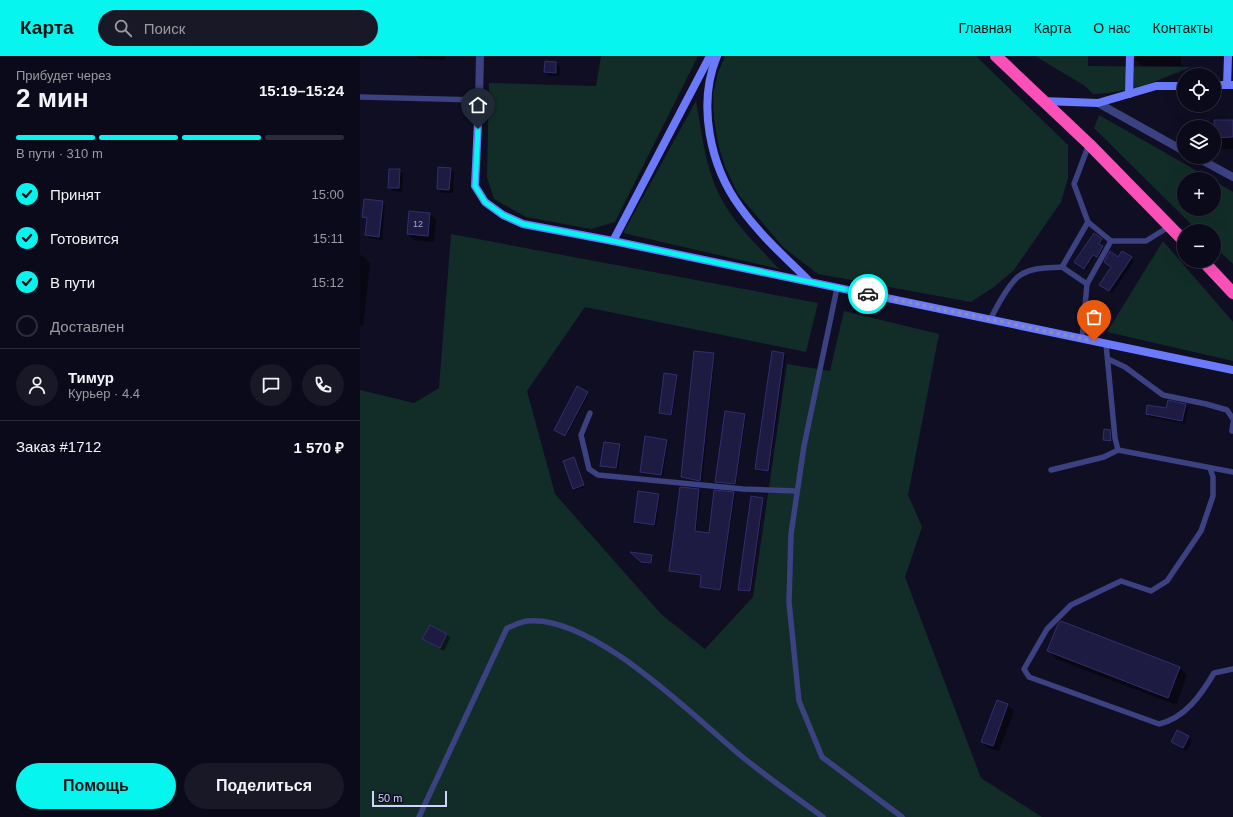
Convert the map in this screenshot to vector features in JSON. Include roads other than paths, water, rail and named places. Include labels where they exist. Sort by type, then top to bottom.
[{"type":"highway","points":[[998,59],[1089,144],[1177,234]]},
{"type":"highway","points":[[1210,268],[1233,293]]},
{"type":"main road","points":[[1129,94],[1130,56]]},
{"type":"main road","points":[[1228,56],[1230,85]]},
{"type":"main road","points":[[613,241],[692,94],[714,58]]},
{"type":"main road","points":[[714,58],[707,104],[712,146],[721,174],[739,206],[762,236],[810,282]]},
{"type":"main road","points":[[1042,100],[1098,103],[1156,86],[1177,86]]},
{"type":"main road","points":[[479,100],[475,186],[485,202],[503,215],[523,224],[613,241],[1233,370]]},
{"type":"street","points":[[479,100],[480,56]]},
{"type":"street","points":[[1098,103],[1177,146]]},
{"type":"street","points":[[1209,164],[1233,177]]},
{"type":"lane","points":[[360,97],[479,100]]},
{"type":"lane","points":[[1089,144],[1074,184],[1088,222],[1111,241],[1146,241],[1170,226]]},
{"type":"lane","points":[[1062,268],[1088,222]]},
{"type":"lane","points":[[1082,339],[1087,284],[1111,241]]},
{"type":"lane","points":[[990,320],[1002,296],[1021,274],[1038,268],[1062,268],[1087,284]]},
{"type":"lane","points":[[837,288],[804,446],[791,534],[790,602],[799,701],[822,757],[902,817]]},
{"type":"lane","points":[[1106,344],[1115,438],[1118,450]]},
{"type":"lane","points":[[1108,359],[1125,367],[1164,395],[1227,410],[1233,419]]},
{"type":"lane","points":[[590,413],[581,435],[589,469],[598,475],[743,489],[798,491]]},
{"type":"lane","points":[[1232,431],[1233,423]]},
{"type":"lane","points":[[1051,470],[1104,456],[1118,450],[1233,472]]},
{"type":"lane","points":[[1210,468],[1213,477],[1213,496],[1201,531],[1167,581],[1151,591],[1121,581],[1071,605],[1048,629],[1024,669],[1029,677],[1159,724],[1169,721],[1199,697],[1214,674],[1233,669]]},
{"type":"lane","points":[[420,817],[507,628],[527,621],[548,623],[581,632],[636,667],[742,756],[823,817]]}]
